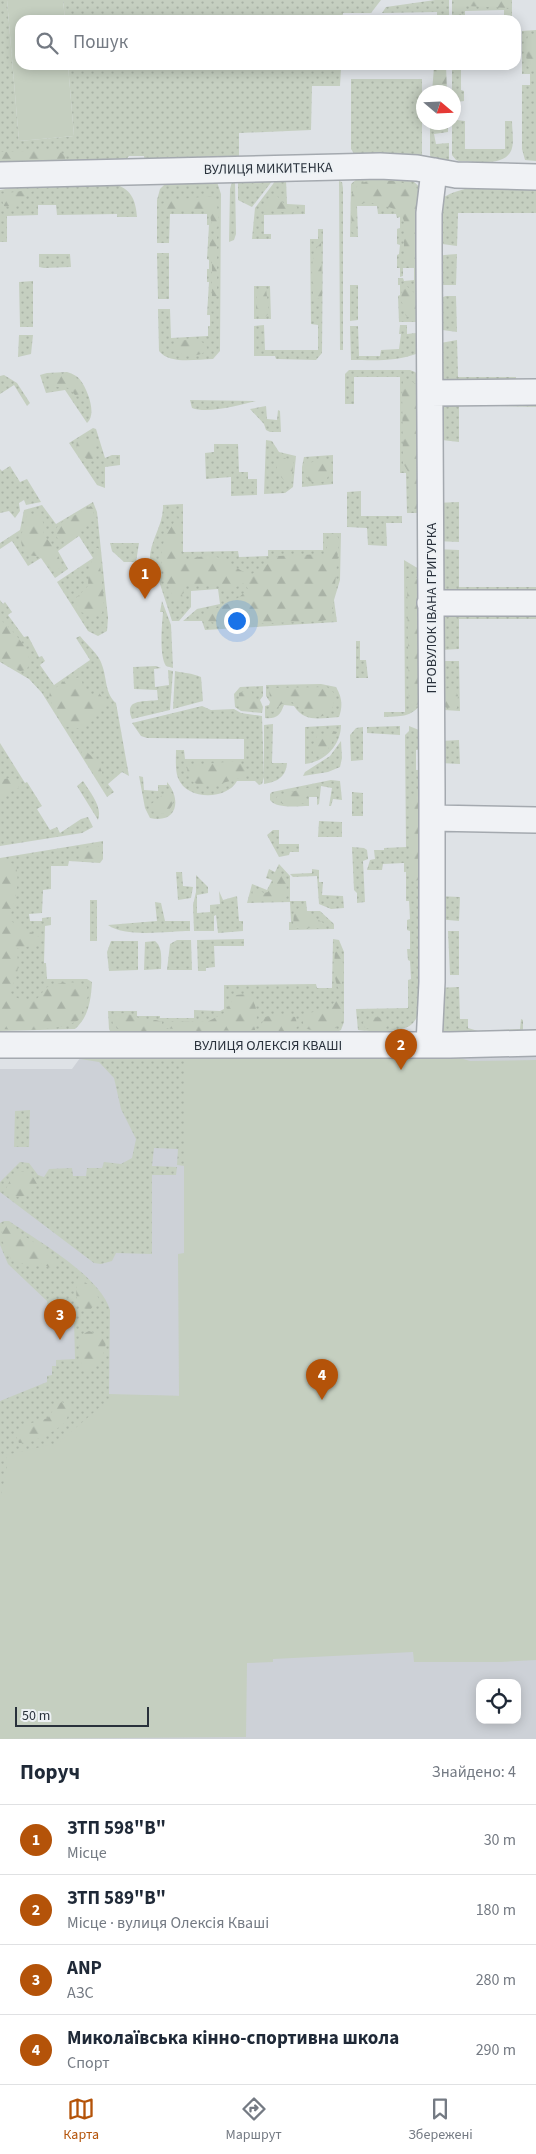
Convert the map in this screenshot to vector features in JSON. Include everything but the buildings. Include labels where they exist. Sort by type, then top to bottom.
[{"type":"street","name":"ВУЛИЦЯ МИКИТЕНКА","points":[[0,175],[332,166],[416,168],[456,175],[536,177]]},
{"type":"street","name":"ПРОВУЛОК ІВАНА ГРИГУРКА","points":[[429,1045],[432,982],[432,818],[430,393],[428,365],[430,213],[434,171]]},
{"type":"street","points":[[430,393],[536,392]]},
{"type":"street","points":[[430,603],[536,603]]},
{"type":"street","points":[[432,818],[536,820]]},
{"type":"street","name":"ВУЛИЦЯ ОЛЕКСІЯ КВАШІ","points":[[0,1045],[429,1045],[536,1043]]},
{"type":"shaded area","points":[[536,1049],[536,1739],[0,1739],[0,1069],[72,1069],[83,1054]]},
{"type":"green space","points":[[0,0],[7,0],[19,141],[74,136],[68,70],[341,70],[340,86],[312,86],[311,130],[239,133],[239,161],[145,163],[144,156],[129,156],[123,163],[0,165]]},
{"type":"green space","points":[[7,0],[63,0],[64,15],[15,15],[15,70],[68,70],[74,136],[19,141]]},
{"type":"green space","points":[[63,0],[381,0],[371,13],[343,13],[343,15],[64,15]]},
{"type":"green space","points":[[435,0],[449,0],[449,15],[437,15],[437,12],[382,13],[386,7]]},
{"type":"green space","points":[[452,0],[512,0],[512,15],[504,15],[504,10],[465,11],[465,15],[452,15]]},
{"type":"green space","points":[[455,0],[508,0],[510,8],[466,6],[461,10],[461,15],[455,15]]},
{"type":"green space","points":[[536,30],[536,161],[525,160],[522,149],[522,85],[530,85],[530,74],[522,74],[522,31]]},
{"type":"green space","points":[[536,33],[536,70],[528,67],[525,46],[528,36]]},
{"type":"green space","points":[[434,70],[446,70],[447,85],[433,85]]},
{"type":"green space","points":[[452,70],[461,70],[461,85],[452,85]]},
{"type":"green space","points":[[351,79],[422,79],[422,85],[416,85],[416,130],[422,130],[422,158],[355,155],[351,149]]},
{"type":"green space","points":[[461,90],[464,91],[464,101],[461,101]]},
{"type":"green space","points":[[461,120],[465,121],[465,149],[505,149],[505,121],[512,121],[512,148],[504,158],[490,162],[456,160],[452,155],[452,130],[461,130]]},
{"type":"green space","points":[[430,130],[448,130],[448,132],[434,134],[436,144],[449,143],[449,160],[431,159]]},
{"type":"green space","points":[[55,150],[66,155],[64,162],[0,162],[0,152]]},
{"type":"green space","points":[[358,178],[407,178],[423,190],[419,353],[410,356],[385,360],[351,360],[350,326],[358,326],[359,356],[380,356],[381,350],[399,349],[400,325],[407,325],[407,334],[416,333],[416,322],[399,322],[398,296],[400,295],[400,285],[398,285],[398,278],[403,278],[404,281],[414,280],[414,268],[403,268],[403,276],[400,277],[400,268],[397,268],[397,255],[399,254],[400,245],[397,244],[397,229],[400,228],[400,217],[397,218],[396,214],[378,214],[377,206],[357,206],[358,237],[350,237],[351,184]]},
{"type":"green space","points":[[273,180],[252,207],[238,200],[238,181]]},
{"type":"green space","points":[[276,180],[286,180],[287,204],[305,205],[305,214],[264,215],[264,234],[271,234],[271,239],[252,239],[255,208]]},
{"type":"green space","points":[[376,180],[396,181],[408,185],[421,198],[420,274],[416,267],[404,260],[404,221],[400,211],[377,203],[356,203],[355,234],[352,232],[351,204],[354,190],[358,185]]},
{"type":"green space","points":[[232,181],[235,182],[236,234],[234,240],[229,242],[230,189]]},
{"type":"green space","points":[[339,181],[342,182],[343,188],[343,350],[340,350]]},
{"type":"green space","points":[[217,182],[221,194],[220,351],[213,359],[177,360],[159,351],[158,309],[170,309],[171,338],[208,336],[208,326],[210,326],[210,315],[207,315],[209,225],[207,225],[207,214],[170,214],[169,243],[157,243],[157,200],[160,189],[166,183]]},
{"type":"green space","points":[[117,185],[130,193],[136,206],[137,217],[117,217],[117,214],[57,215],[56,205],[38,205],[38,215],[7,216],[7,242],[0,242],[0,190],[22,186]]},
{"type":"green space","points":[[484,185],[536,186],[536,213],[458,213],[457,246],[435,243],[440,200],[467,188]]},
{"type":"green space","points":[[36,189],[17,203],[9,206],[4,206],[0,194]]},
{"type":"green space","points":[[209,196],[216,198],[219,220],[217,228],[212,226],[210,215],[206,210],[162,211],[160,205],[176,200]]},
{"type":"green space","points":[[277,196],[286,206],[297,207],[298,211],[291,213],[263,210],[261,207],[268,198]]},
{"type":"green space","points":[[318,229],[323,229],[322,353],[316,360],[276,359],[275,356],[254,356],[254,326],[264,325],[265,350],[318,350],[318,325],[311,324],[310,239],[318,239]]},
{"type":"green space","points":[[217,232],[217,297],[212,296],[212,256],[209,249],[210,243]]},
{"type":"green space","points":[[321,243],[322,296],[316,300],[313,295],[313,260],[314,253]]},
{"type":"green space","points":[[157,253],[169,253],[169,299],[158,299]]},
{"type":"green space","points":[[39,254],[70,254],[71,267],[39,267]]},
{"type":"green space","points":[[457,254],[456,285],[443,285],[434,282],[435,258]]},
{"type":"green space","points":[[33,281],[33,327],[20,327],[19,282]]},
{"type":"green space","points":[[403,283],[419,297],[417,320],[406,316],[401,299]]},
{"type":"green space","points":[[350,285],[358,285],[358,320],[350,321]]},
{"type":"green space","points":[[254,286],[270,286],[271,319],[254,319]]},
{"type":"green space","points":[[260,289],[266,289],[269,313],[265,317],[258,316],[256,309],[256,299]]},
{"type":"green space","points":[[446,296],[456,296],[457,332],[435,329],[434,300]]},
{"type":"green space","points":[[19,335],[33,335],[31,354],[18,357]]},
{"type":"green space","points":[[195,338],[205,344],[208,350],[199,355],[190,356],[172,350],[180,341]]},
{"type":"green space","points":[[457,340],[458,377],[516,377],[516,385],[441,384],[435,344]]},
{"type":"green space","points":[[349,370],[410,370],[424,380],[424,513],[407,513],[406,473],[400,473],[400,377],[354,377],[354,404],[345,404],[345,374]]},
{"type":"green space","points":[[67,372],[80,379],[89,396],[91,414],[87,423],[65,390],[46,393],[40,375]]},
{"type":"green space","points":[[64,374],[76,381],[82,394],[75,395],[69,388],[49,386],[47,382],[50,378]]},
{"type":"green space","points":[[4,375],[17,383],[30,403],[27,406],[14,385],[0,394],[0,376]]},
{"type":"green space","points":[[404,377],[421,387],[419,508],[413,510],[410,506],[409,473],[403,463],[402,387]]},
{"type":"green space","points":[[536,397],[536,407],[459,405],[459,442],[442,440],[442,403]]},
{"type":"green space","points":[[190,400],[256,401],[224,408],[199,410],[192,408]]},
{"type":"green space","points":[[266,406],[267,419],[277,420],[278,410],[280,411],[281,432],[266,430],[264,424],[250,409]]},
{"type":"green space","points":[[93,428],[96,429],[105,458],[112,455],[120,455],[120,465],[105,467],[105,488],[97,485],[69,443]]},
{"type":"green space","points":[[84,439],[94,441],[97,452],[91,462],[76,449],[77,441]]},
{"type":"green space","points":[[266,440],[272,441],[279,452],[296,456],[293,487],[285,493],[264,494]]},
{"type":"green space","points":[[214,444],[238,444],[239,472],[248,472],[248,479],[257,479],[257,495],[231,496],[231,477],[206,479],[205,453],[214,452]]},
{"type":"green space","points":[[333,455],[333,484],[302,487],[304,457]]},
{"type":"green space","points":[[285,458],[294,460],[291,480],[284,480],[277,473],[277,462]]},
{"type":"green space","points":[[324,459],[329,462],[331,469],[326,481],[316,483],[309,481],[305,473],[305,464]]},
{"type":"green space","points":[[10,466],[20,482],[27,479],[41,502],[26,505],[24,500],[19,503],[20,511],[15,518],[9,511],[0,513],[0,469],[2,471]]},
{"type":"green space","points":[[361,491],[361,516],[402,516],[402,523],[386,523],[387,546],[368,545],[367,528],[347,527],[347,492]]},
{"type":"green space","points":[[93,502],[97,512],[108,618],[107,631],[98,636],[88,631],[57,582],[93,558],[79,536],[58,551],[68,569],[55,578],[41,558],[28,566],[12,541],[0,549],[0,543],[20,530],[24,510],[42,505],[56,524]]},
{"type":"green space","points":[[459,502],[459,542],[435,541],[435,503]]},
{"type":"green space","points":[[183,504],[183,552],[238,551],[239,557],[268,556],[268,550],[323,550],[323,533],[341,533],[340,580],[334,600],[337,622],[205,630],[202,621],[183,621],[197,609],[220,604],[218,589],[191,591],[191,607],[179,621],[172,621],[159,581],[159,565],[150,563],[150,555],[163,513],[163,505]]},
{"type":"green space","points":[[91,506],[94,509],[90,524],[66,541],[58,540],[55,531],[59,524]]},
{"type":"green space","points":[[27,514],[40,514],[43,522],[44,536],[51,543],[61,562],[58,571],[50,568],[45,557],[26,555],[23,550],[21,540]]},
{"type":"green space","points":[[177,516],[180,528],[180,560],[204,556],[220,558],[250,575],[278,556],[324,554],[327,551],[327,540],[337,535],[339,540],[332,619],[226,625],[206,621],[204,612],[234,601],[248,589],[244,583],[226,592],[216,584],[202,586],[186,583],[182,595],[184,601],[176,602],[165,577],[161,560],[163,543]]},
{"type":"green space","points":[[110,543],[139,543],[136,562],[124,562],[112,551]]},
{"type":"green space","points":[[93,548],[98,548],[104,601],[102,613],[90,615],[77,611],[74,600],[88,586],[89,566],[95,556]]},
{"type":"green space","points":[[435,549],[459,550],[459,587],[536,587],[536,599],[444,592]]},
{"type":"green space","points":[[404,560],[419,569],[425,700],[412,713],[384,717],[384,712],[405,712]]},
{"type":"green space","points":[[407,578],[417,578],[422,584],[422,699],[419,704],[409,707]]},
{"type":"green space","points":[[0,600],[3,604],[5,602],[12,612],[8,615],[24,637],[28,636],[39,657],[42,656],[45,661],[40,665],[54,685],[90,660],[76,638],[80,636],[101,661],[108,690],[116,703],[129,776],[122,772],[108,784],[114,792],[107,797],[42,693],[29,679],[0,662]]},
{"type":"green space","points":[[162,601],[171,625],[173,668],[166,666],[162,655],[163,612],[160,612]]},
{"type":"green space","points":[[536,609],[536,619],[459,619],[459,649],[441,650],[441,615]]},
{"type":"green space","points":[[0,621],[14,633],[28,653],[29,664],[27,670],[20,671],[0,661]]},
{"type":"green space","points":[[356,641],[360,641],[360,660],[366,660],[368,678],[356,678]]},
{"type":"green space","points":[[440,661],[459,661],[460,711],[444,710]]},
{"type":"green space","points":[[156,666],[161,668],[154,669],[155,687],[169,685],[168,670],[173,671],[170,710],[132,719],[130,707],[133,704],[142,701],[158,700],[157,690],[134,689],[133,667]]},
{"type":"green space","points":[[175,671],[201,677],[203,701],[173,709]]},
{"type":"green space","points":[[81,677],[85,695],[99,693],[105,701],[103,709],[95,711],[92,721],[83,729],[63,726],[49,698],[50,692],[66,680]]},
{"type":"green space","points":[[321,684],[336,687],[340,694],[341,709],[339,717],[308,717],[303,715],[294,706],[284,705],[277,716],[265,718],[265,706],[269,705],[270,702],[266,696],[266,685]]},
{"type":"green space","points":[[263,686],[263,696],[260,700],[263,707],[262,713],[241,711],[235,707],[234,694],[240,687]]},
{"type":"green space","points":[[327,687],[334,693],[334,703],[327,714],[317,717],[308,715],[292,702],[283,703],[272,712],[269,688]]},
{"type":"green space","points":[[250,689],[260,709],[246,709],[239,702],[239,693]]},
{"type":"green space","points":[[455,689],[458,696],[457,708],[442,707],[443,690]]},
{"type":"green space","points":[[202,706],[211,710],[234,709],[241,713],[262,716],[264,777],[262,784],[259,785],[255,781],[237,781],[225,792],[207,795],[190,791],[183,786],[178,778],[176,750],[184,750],[185,759],[244,759],[244,739],[147,738],[141,736],[132,723]]},
{"type":"green space","points":[[273,724],[272,763],[287,763],[285,772],[280,778],[264,784],[264,725]]},
{"type":"green space","points":[[341,725],[335,746],[319,760],[305,764],[305,727]]},
{"type":"green space","points":[[400,726],[400,735],[367,733],[367,727]]},
{"type":"green space","points":[[409,726],[419,730],[426,749],[416,750],[416,770],[426,770],[426,996],[417,1018],[408,1027],[386,1031],[358,1030],[356,1009],[408,1008],[408,980],[411,979],[407,949],[410,949],[410,931],[407,930],[407,920],[410,919],[409,901],[406,901],[406,872],[404,872],[404,863],[383,864],[382,870],[367,870],[370,860],[375,859],[374,850],[406,847],[405,735],[409,731]]},
{"type":"green space","points":[[363,727],[363,760],[351,761],[350,735],[356,728]]},
{"type":"green space","points":[[333,731],[337,732],[326,751],[319,756],[314,756],[312,747],[317,736]]},
{"type":"green space","points":[[459,740],[460,764],[440,763],[440,741]]},
{"type":"green space","points":[[341,741],[342,758],[340,767],[328,772],[303,776],[305,772],[330,756]]},
{"type":"green space","points":[[0,743],[42,806],[37,809],[50,830],[57,827],[60,833],[81,819],[88,817],[93,827],[82,833],[0,846]]},
{"type":"green space","points":[[83,749],[99,766],[103,780],[97,780],[81,754]]},
{"type":"green space","points":[[235,761],[244,765],[248,771],[245,777],[218,784],[201,785],[194,782],[189,776],[187,766]]},
{"type":"green space","points":[[139,776],[143,777],[144,790],[158,791],[158,785],[167,785],[167,782],[172,789],[175,803],[171,814],[159,819],[150,818],[145,808]]},
{"type":"green space","points":[[16,779],[19,788],[0,797],[0,780]]},
{"type":"green space","points":[[331,780],[340,781],[342,800],[333,799],[331,806],[329,806],[332,788],[321,786],[319,804],[317,805],[317,797],[309,797],[309,806],[282,806],[270,800],[272,792]]},
{"type":"green space","points":[[83,781],[99,810],[98,820],[77,786]]},
{"type":"green space","points":[[311,787],[317,789],[316,794],[309,794],[304,799],[305,803],[286,804],[276,799],[278,795]]},
{"type":"green space","points":[[417,791],[423,791],[424,878],[415,881],[410,873],[411,799]]},
{"type":"green space","points":[[352,792],[363,793],[363,816],[352,816]]},
{"type":"green space","points":[[165,793],[172,793],[172,805],[163,814],[155,812],[150,805]]},
{"type":"green space","points":[[319,821],[342,822],[342,837],[318,837]]},
{"type":"green space","points":[[273,830],[279,830],[279,844],[299,844],[299,852],[290,852],[289,855],[279,857],[267,835]]},
{"type":"green space","points":[[103,841],[103,859],[100,863],[69,861],[68,866],[51,866],[51,889],[43,890],[42,913],[29,914],[30,921],[42,921],[42,918],[51,917],[51,925],[45,926],[44,963],[46,963],[47,979],[87,979],[92,982],[90,1001],[83,1019],[75,1029],[0,1031],[0,858]]},
{"type":"green space","points":[[98,846],[102,851],[100,859],[94,862],[81,859],[78,855],[82,848]]},
{"type":"green space","points":[[352,847],[367,850],[368,859],[363,861],[365,902],[357,903],[357,893],[354,890]]},
{"type":"green space","points":[[0,859],[16,865],[17,886],[9,920],[39,937],[39,944],[16,949],[17,971],[9,992],[29,1002],[37,998],[45,988],[50,986],[66,982],[82,984],[87,987],[88,996],[79,1020],[61,1027],[30,1030],[0,1029]]},
{"type":"green space","points":[[279,864],[290,876],[290,901],[306,901],[307,911],[320,911],[334,924],[334,929],[289,930],[289,922],[291,922],[290,902],[247,903],[252,884],[267,890],[272,880],[266,878],[269,869],[275,872]]},
{"type":"green space","points":[[312,869],[319,870],[319,882],[323,882],[322,895],[343,896],[344,908],[331,909],[319,904],[317,876],[293,877],[290,874],[312,873]]},
{"type":"green space","points":[[176,872],[182,872],[183,886],[193,887],[191,898],[178,900]]},
{"type":"green space","points":[[276,874],[281,875],[286,881],[287,896],[285,899],[255,901],[252,898],[253,887],[264,893],[268,892],[273,882],[273,876]]},
{"type":"green space","points":[[196,875],[208,887],[208,893],[197,895],[197,913],[210,912],[210,905],[220,904],[219,891],[223,900],[237,896],[239,921],[243,921],[243,931],[218,933],[216,915],[214,916],[214,931],[194,931],[193,905],[196,892]]},
{"type":"green space","points":[[437,896],[460,897],[459,921],[437,919]]},
{"type":"green space","points":[[90,900],[97,900],[97,941],[90,941]]},
{"type":"green space","points":[[155,902],[161,903],[165,921],[190,921],[190,931],[136,933],[116,929],[108,925],[157,921]]},
{"type":"green space","points":[[299,908],[325,924],[324,928],[293,928],[294,911]]},
{"type":"green space","points":[[448,931],[459,931],[459,975],[450,975]]},
{"type":"green space","points":[[244,939],[244,946],[214,946],[215,967],[206,968],[206,971],[198,971],[197,940]]},
{"type":"green space","points":[[333,939],[339,940],[344,952],[344,1022],[341,1030],[337,1032],[111,1033],[109,1029],[108,1011],[137,1011],[137,1016],[160,1016],[160,1018],[194,1018],[194,1010],[220,1011],[224,1009],[224,985],[316,984],[317,988],[332,988]]},
{"type":"green space","points":[[177,940],[191,940],[192,970],[167,970],[170,944]]},
{"type":"green space","points":[[111,941],[138,941],[138,970],[109,971],[107,952]]},
{"type":"green space","points":[[155,941],[160,950],[161,969],[144,970],[145,942]]},
{"type":"green space","points":[[341,950],[343,975],[339,989],[335,976],[334,961],[335,952]]},
{"type":"green space","points":[[459,987],[460,1019],[468,1019],[468,1028],[478,1031],[520,1029],[521,1019],[523,1020],[523,1036],[444,1034],[441,1029],[437,988]]},
{"type":"green space","points":[[249,994],[256,1012],[255,1030],[197,1031],[165,1028],[167,1022],[209,1021],[224,1013],[236,995]]},
{"type":"green space","points":[[336,1000],[342,1004],[343,1015],[336,1028],[319,1032],[304,1028],[303,1022],[308,1013],[329,1009]]},
{"type":"green space","points":[[126,1013],[144,1020],[162,1022],[162,1029],[143,1032],[130,1031],[113,1025],[112,1018],[117,1014]]},
{"type":"green space","points":[[282,1014],[295,1017],[298,1026],[293,1031],[280,1032],[263,1029],[261,1025],[265,1017]]},
{"type":"green space","points":[[372,1017],[385,1018],[388,1025],[384,1030],[365,1028],[363,1022]]},
{"type":"green space","points":[[83,1054],[278,1054],[281,1126],[185,1254],[185,1166],[177,1165],[178,1149],[154,1148],[152,1166],[177,1167],[176,1175],[152,1175],[152,1254],[116,1253],[112,1261],[101,1264],[94,1263],[0,1192],[0,1182],[20,1162],[29,1163],[38,1175],[44,1177],[49,1169],[72,1168],[73,1176],[86,1176],[87,1168],[102,1168],[104,1162],[121,1164],[132,1158],[136,1139],[121,1109],[114,1078],[99,1062],[80,1059]]},
{"type":"green space","points":[[184,1058],[460,1058],[470,1061],[536,1060],[536,1660],[414,1662],[413,1652],[273,1659],[273,1662],[247,1663],[246,1737],[0,1739],[0,1499],[7,1469],[6,1455],[58,1443],[114,1395],[179,1396],[178,1254],[184,1253]]},
{"type":"green space","points":[[30,1110],[29,1147],[14,1147],[15,1111]]},
{"type":"green space","points":[[23,1171],[33,1177],[37,1184],[29,1195],[18,1197],[10,1195],[6,1189],[11,1178]]},
{"type":"green space","points":[[9,1221],[67,1260],[104,1297],[110,1310],[109,1394],[185,1396],[0,1510],[0,1401],[47,1382],[47,1376],[52,1375],[52,1366],[56,1366],[56,1360],[75,1359],[74,1319],[48,1317],[47,1301],[8,1264],[0,1245],[0,1223]]},
{"type":"green space","points":[[7,1225],[43,1248],[55,1262],[51,1268],[40,1263],[26,1265],[11,1259],[2,1240],[1,1233]]},
{"type":"green space","points":[[78,1277],[93,1288],[99,1299],[90,1310],[82,1308],[78,1301],[76,1289]]},
{"type":"green space","points":[[89,1331],[99,1335],[106,1341],[102,1357],[92,1370],[83,1369],[79,1352],[81,1335]]},
{"type":"green space","points":[[62,1402],[71,1407],[65,1422],[44,1436],[19,1443],[15,1434],[25,1425],[48,1418],[57,1404]]},
{"type":"place","name":"ЗТП 598\"В\"","points":[[145,599]]},
{"type":"place","name":"ЗТП 589\"В\"","points":[[401,1070]]},
{"type":"place","name":"ANP","points":[[60,1340]]},
{"type":"place","name":"Миколаївська кінно-спортивна школа","points":[[322,1400]]}]
